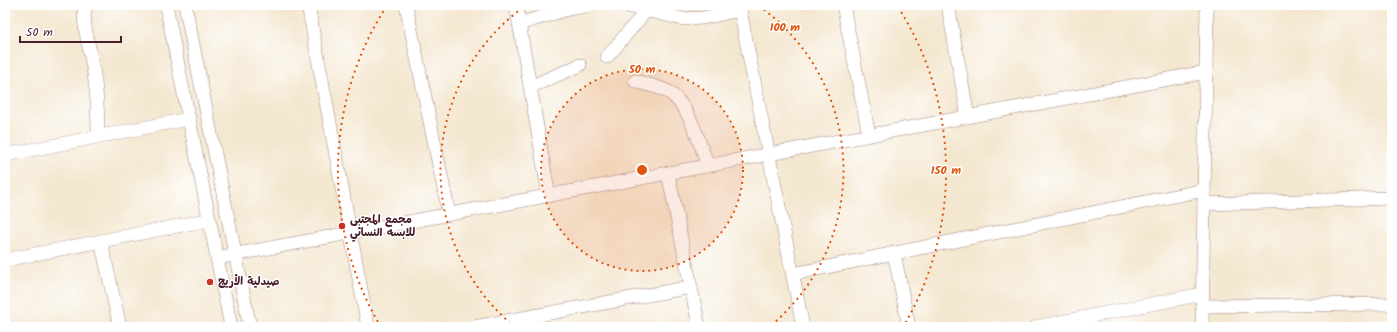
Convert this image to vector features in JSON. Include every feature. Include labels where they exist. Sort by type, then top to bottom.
[{"type":"street","points":[[85,5],[83,15],[85,32],[98,95],[98,137]]},
{"type":"street","points":[[166,5],[230,327]]},
{"type":"street","points":[[185,5],[250,327]]},
{"type":"street","points":[[308,5],[368,327]]},
{"type":"street","points":[[406,5],[449,214]]},
{"type":"street","points":[[516,5],[549,196]]},
{"type":"street","points":[[519,24],[560,8],[591,5]]},
{"type":"street","points":[[623,5],[683,19],[703,18],[739,8],[803,327]]},
{"type":"street","points":[[843,5],[869,135]]},
{"type":"street","points":[[948,5],[968,117]]},
{"type":"street","points":[[1202,327],[1207,5]]},
{"type":"street","points":[[607,57],[646,11]]},
{"type":"street","points":[[530,87],[580,65]]},
{"type":"street","points":[[217,258],[1206,72]]},
{"type":"street","points":[[635,81],[667,91],[680,103],[693,125],[708,166]]},
{"type":"street","points":[[5,155],[188,119]]},
{"type":"street","points":[[668,173],[698,327]]},
{"type":"street","points":[[792,274],[1204,190]]},
{"type":"street","points":[[1204,204],[1392,198]]},
{"type":"street","points":[[5,260],[208,220]]},
{"type":"street","points":[[101,241],[120,327]]},
{"type":"street","points":[[894,253],[909,327]]},
{"type":"street","points":[[475,327],[691,287]]},
{"type":"street","points":[[1036,327],[1202,300],[1392,304]]},
{"type":"place","name":"مجمع المجتبى للابسه النسائي","points":[[342,226]]},
{"type":"place","name":"صيدلية الأريج","points":[[210,282]]}]
